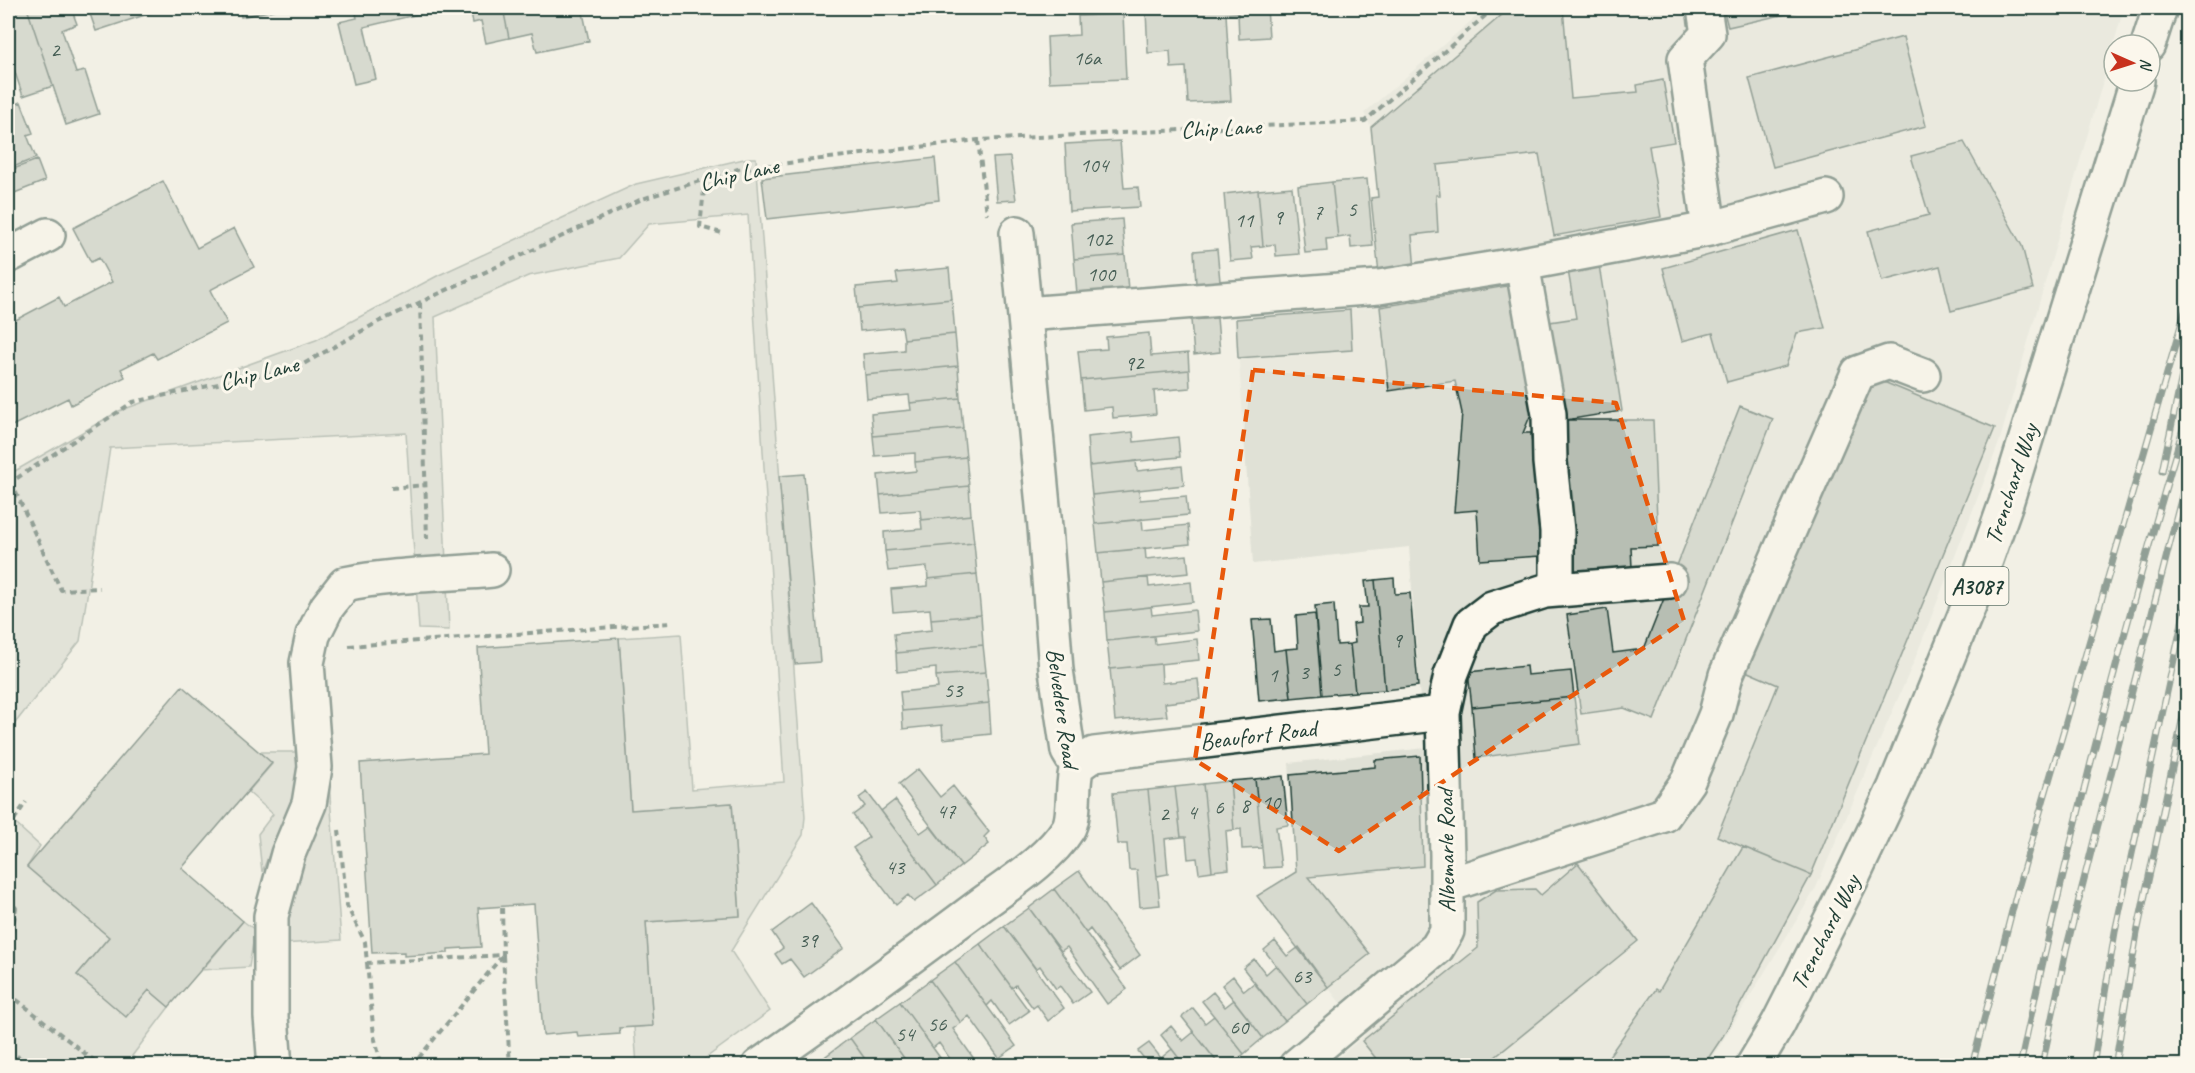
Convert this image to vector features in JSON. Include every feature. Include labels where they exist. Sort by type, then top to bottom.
[{"type":"street","points":[[1704,8],[1708,34],[1685,59],[1709,229]]},
{"type":"street","points":[[2152,33],[2160,8]]},
{"type":"street","name":"Trenchard Way","points":[[1753,1065],[1778,1024],[1895,787],[1976,588],[2006,503],[2133,93]]},
{"type":"street","points":[[1025,314],[1379,287],[1449,277],[1709,229],[1826,197]]},
{"type":"street","name":"Belvedere Road","points":[[759,1065],[869,989],[1045,855],[1069,828],[1073,777],[1077,766],[1068,751],[1056,670],[1025,314],[1002,228]]},
{"type":"street","points":[[8,256],[48,235]]},
{"type":"street","points":[[1522,264],[1549,414],[1550,462],[1557,531],[1557,590]]},
{"type":"street","points":[[1448,885],[1664,815],[1688,782],[1716,714],[1726,675],[1858,373],[1889,362],[1923,375]]},
{"type":"street","points":[[275,1065],[271,1017],[272,916],[288,854],[309,804],[315,767],[308,663],[313,634],[327,607],[345,584],[376,577],[492,570]]},
{"type":"street","name":"Albemarle Road","points":[[1296,1065],[1437,948],[1447,931],[1448,885],[1443,713],[1451,675],[1471,624],[1492,608],[1545,591],[1670,581]]},
{"type":"street","name":"Beaufort Road","points":[[1077,766],[1094,754],[1443,713]]},
{"type":"path","name":"Chip Lane","points":[[9,483],[133,402],[298,367],[378,322],[642,199],[738,169],[978,140],[1365,121],[1494,8]]},
{"type":"path","points":[[978,140],[1002,228]]},
{"type":"path","points":[[705,180],[700,227],[722,233]]},
{"type":"path","points":[[420,303],[428,575]]},
{"type":"path","points":[[9,483],[61,590],[100,588]]},
{"type":"path","points":[[390,488],[425,486]]},
{"type":"path","points":[[311,649],[671,623]]},
{"type":"path","points":[[8,829],[26,802]]},
{"type":"path","points":[[339,824],[346,906],[365,942],[374,1036],[382,1065]]},
{"type":"path","points":[[8,898],[15,908],[8,957]]},
{"type":"path","points":[[502,906],[510,1065]]},
{"type":"path","points":[[367,963],[503,955]]},
{"type":"path","points":[[412,1065],[503,955]]},
{"type":"path","points":[[8,993],[101,1065]]},
{"type":"path","points":[[8,1050],[32,1065]]},
{"type":"highlighted area","points":[[1253,370],[1616,403],[1684,621],[1339,851],[1195,760]]},
{"type":"shaded area","points":[[1486,8],[2124,8],[2117,33],[2102,33],[2102,85],[1999,443],[1913,664],[1815,890],[1708,1065],[1329,1065],[1365,1035],[1257,896],[1296,871],[1289,763],[1426,748],[1419,688],[1409,547],[1253,564],[1236,319],[1380,307],[1371,198],[1378,197],[1371,127],[1364,113]]},
{"type":"shaded area","points":[[756,158],[805,817],[803,835],[731,951],[770,1011],[696,1065],[660,1065],[655,1060],[648,1065],[637,1065],[634,1027],[652,1026],[646,922],[740,915],[732,803],[631,810],[619,638],[681,634],[692,789],[784,782],[748,215],[649,224],[619,258],[528,276],[435,317],[449,630],[419,629],[406,433],[110,448],[80,641],[8,732],[8,707],[11,700],[8,475],[119,411],[316,340],[439,275],[636,184]]},
{"type":"shaded area","points":[[258,752],[297,752],[297,786],[262,872],[258,834],[273,814],[248,792],[272,764]]},
{"type":"shaded area","points":[[328,770],[341,940],[283,944],[283,912]]},
{"type":"shaded area","points":[[8,817],[40,846],[27,867],[109,937],[77,975],[149,990],[169,1007],[132,1056],[143,1065],[8,1065]]},
{"type":"shaded area","points":[[243,921],[255,930],[249,967],[202,970]]},
{"type":"building","points":[[8,8],[27,8],[53,86],[23,96],[8,56]]},
{"type":"building","points":[[27,8],[71,8],[77,24],[62,30],[76,73],[85,71],[99,114],[66,125]]},
{"type":"building","points":[[88,8],[153,8],[154,12],[96,31]]},
{"type":"building","points":[[153,8],[169,8],[154,12]]},
{"type":"building","points":[[239,8],[282,8],[241,17]]},
{"type":"building","points":[[355,8],[417,8],[419,14],[364,27],[376,79],[354,84],[339,22],[357,18]]},
{"type":"building","points":[[470,8],[503,8],[509,38],[486,43],[481,21],[473,23]]},
{"type":"building","points":[[503,8],[582,8],[589,41],[537,52],[532,33],[509,38]]},
{"type":"building","points":[[1183,8],[1267,8],[1269,37],[1239,39],[1238,13],[1226,14],[1231,101],[1188,103],[1186,67],[1171,68],[1170,51],[1148,53],[1146,11]]},
{"type":"building","points":[[1510,8],[1563,8],[1571,98],[1638,92],[1637,85],[1663,80],[1674,142],[1649,146],[1661,217],[1554,236],[1539,154],[1437,165],[1440,195],[1436,195],[1438,232],[1412,235],[1415,270],[1379,274],[1371,198],[1378,197],[1371,127]]},
{"type":"building","points":[[1723,8],[1813,8],[1728,27]]},
{"type":"building","points":[[1123,14],[1126,79],[1049,82],[1047,37],[1079,35],[1078,16]]},
{"type":"building","points":[[1903,37],[1926,126],[1773,167],[1749,78]]},
{"type":"building","points":[[21,102],[33,133],[27,135],[36,158],[8,169],[8,108]]},
{"type":"building","points":[[1120,141],[1124,188],[1138,187],[1140,207],[1069,211],[1065,144]]},
{"type":"building","points":[[1964,142],[2022,246],[2033,289],[1951,311],[1940,266],[1882,281],[1868,231],[1929,215],[1911,156]]},
{"type":"building","points":[[1010,157],[1016,200],[997,201],[993,158]]},
{"type":"building","points":[[935,158],[939,200],[767,219],[762,178]]},
{"type":"building","points":[[37,160],[45,181],[12,194],[8,183],[8,171]]},
{"type":"building","points":[[1367,179],[1373,246],[1351,248],[1350,236],[1338,238],[1332,182]]},
{"type":"building","points":[[163,181],[197,248],[234,228],[254,267],[210,290],[227,323],[157,359],[153,353],[121,369],[125,377],[71,405],[68,398],[12,426],[8,417],[8,324],[59,297],[64,307],[112,282],[99,258],[91,262],[73,228]]},
{"type":"building","points":[[1332,182],[1338,238],[1326,239],[1327,251],[1305,253],[1298,186]]},
{"type":"building","points":[[1292,187],[1299,254],[1276,256],[1275,244],[1263,246],[1258,190]]},
{"type":"building","points":[[1258,190],[1263,246],[1251,247],[1253,259],[1230,261],[1224,194]]},
{"type":"building","points":[[1122,219],[1125,255],[1074,259],[1071,223]]},
{"type":"building","points":[[1798,230],[1825,328],[1797,333],[1786,366],[1727,382],[1713,333],[1682,341],[1663,268]]},
{"type":"building","points":[[1217,249],[1220,281],[1196,284],[1194,251]]},
{"type":"building","points":[[1125,255],[1128,290],[1077,294],[1074,259]]},
{"type":"building","points":[[1599,265],[1622,411],[1566,420],[1550,322],[1576,318],[1568,270]]},
{"type":"building","points":[[949,268],[952,299],[858,308],[856,287],[898,283],[896,273]]},
{"type":"building","points":[[1513,285],[1538,411],[1531,414],[1523,433],[1531,433],[1541,556],[1480,560],[1477,510],[1454,512],[1462,413],[1455,381],[1389,391],[1380,307]]},
{"type":"building","points":[[952,299],[955,334],[904,339],[902,327],[860,331],[858,308]]},
{"type":"building","points":[[1350,310],[1352,350],[1238,358],[1236,319]]},
{"type":"building","points":[[1217,318],[1220,352],[1194,355],[1191,320]]},
{"type":"building","points":[[1149,333],[1151,356],[1188,353],[1189,370],[1081,380],[1078,351],[1107,349],[1106,337]]},
{"type":"building","points":[[955,334],[958,366],[865,375],[863,354],[904,350],[904,339]]},
{"type":"building","points":[[958,366],[960,398],[910,403],[909,395],[867,399],[865,375]]},
{"type":"building","points":[[1189,370],[1190,388],[1154,391],[1156,414],[1113,418],[1112,407],[1084,410],[1081,380]]},
{"type":"building","points":[[1862,373],[1995,428],[1811,875],[1717,836],[1778,685],[1741,669]]},
{"type":"building","points":[[960,398],[963,428],[873,436],[871,414],[911,410],[910,403]]},
{"type":"building","points":[[1740,406],[1773,419],[1654,720],[1624,708],[1581,714],[1567,615],[1607,609],[1613,653],[1644,649]]},
{"type":"building","points":[[1566,420],[1653,420],[1658,546],[1631,547],[1632,568],[1569,571]]},
{"type":"building","points":[[963,428],[966,457],[915,462],[915,453],[875,456],[873,436]]},
{"type":"building","points":[[1133,432],[1134,442],[1178,437],[1180,457],[1089,466],[1087,437]]},
{"type":"building","points":[[966,457],[969,486],[880,495],[878,475],[916,471],[915,462]]},
{"type":"building","points":[[1136,461],[1137,471],[1182,466],[1184,485],[1092,495],[1089,466]]},
{"type":"building","points":[[804,474],[820,662],[795,664],[779,476]]},
{"type":"building","points":[[969,486],[971,515],[921,520],[920,510],[882,513],[880,495]]},
{"type":"building","points":[[1139,490],[1140,500],[1186,496],[1188,515],[1095,524],[1092,495]]},
{"type":"building","points":[[971,515],[974,543],[885,551],[884,532],[922,529],[921,520]]},
{"type":"building","points":[[1142,519],[1143,530],[1188,525],[1190,544],[1098,553],[1095,524]]},
{"type":"building","points":[[974,543],[977,574],[928,579],[927,567],[888,571],[885,551]]},
{"type":"building","points":[[1145,548],[1146,559],[1187,555],[1189,573],[1101,582],[1098,553]]},
{"type":"building","points":[[977,574],[981,615],[931,619],[930,609],[893,612],[891,589],[928,586],[928,579]]},
{"type":"building","points":[[1148,577],[1149,587],[1191,582],[1193,602],[1105,612],[1101,582]]},
{"type":"building","points":[[1394,578],[1395,594],[1410,593],[1418,686],[1385,690],[1375,580]]},
{"type":"building","points":[[1375,580],[1385,690],[1355,692],[1350,644],[1355,643],[1353,624],[1360,623],[1359,607],[1368,607],[1365,581]]},
{"type":"building","points":[[1334,604],[1337,645],[1350,644],[1355,692],[1322,695],[1315,606]]},
{"type":"building","points":[[1151,607],[1152,615],[1195,610],[1197,631],[1107,641],[1105,612]]},
{"type":"building","points":[[1315,614],[1322,695],[1291,698],[1286,649],[1298,648],[1296,616]]},
{"type":"building","points":[[981,615],[983,645],[896,653],[894,634],[932,630],[931,619]]},
{"type":"building","points":[[1271,619],[1274,651],[1286,649],[1291,698],[1259,701],[1252,620]]},
{"type":"building","points":[[1154,636],[1155,644],[1197,639],[1199,660],[1110,669],[1107,641]]},
{"type":"building","points":[[619,638],[631,810],[732,803],[740,916],[646,922],[653,1026],[619,1028],[620,1034],[578,1037],[577,1032],[543,1035],[534,904],[478,908],[481,947],[448,949],[448,953],[404,956],[404,952],[372,953],[360,763],[485,754],[478,648]]},
{"type":"building","points":[[983,645],[986,672],[936,676],[936,668],[897,672],[896,653]]},
{"type":"building","points":[[1161,664],[1162,683],[1198,679],[1200,699],[1165,703],[1167,716],[1115,721],[1110,669]]},
{"type":"building","points":[[1526,666],[1527,675],[1571,671],[1574,697],[1472,707],[1468,672]]},
{"type":"building","points":[[986,672],[989,703],[902,711],[900,692],[938,688],[936,676]]},
{"type":"building","points":[[182,686],[272,763],[182,868],[243,921],[169,1007],[149,990],[126,1017],[77,975],[109,937],[27,867]]},
{"type":"building","points":[[1574,697],[1580,744],[1476,758],[1472,707]]},
{"type":"building","points":[[989,703],[991,734],[943,739],[942,725],[903,729],[902,711]]},
{"type":"building","points":[[1420,756],[1423,866],[1308,877],[1370,954],[1328,987],[1257,896],[1296,872],[1290,775],[1375,767],[1375,760]]},
{"type":"building","points":[[918,769],[940,797],[953,786],[989,832],[984,837],[989,844],[961,866],[899,784]]},
{"type":"building","points":[[1283,776],[1288,825],[1276,827],[1281,867],[1264,868],[1255,779]]},
{"type":"building","points":[[1255,779],[1262,848],[1242,849],[1241,829],[1234,830],[1230,781]]},
{"type":"building","points":[[1230,781],[1234,830],[1226,831],[1229,869],[1212,871],[1203,784]]},
{"type":"building","points":[[1203,784],[1212,871],[1199,873],[1197,858],[1188,859],[1186,837],[1181,837],[1175,787]]},
{"type":"building","points":[[1175,787],[1181,837],[1165,839],[1168,874],[1157,876],[1148,790]]},
{"type":"building","points":[[1148,790],[1160,905],[1140,907],[1137,870],[1129,870],[1127,844],[1118,844],[1113,793]]},
{"type":"building","points":[[867,792],[937,885],[914,902],[908,895],[896,905],[853,848],[869,837],[853,815],[865,806],[859,798]]},
{"type":"building","points":[[895,800],[920,833],[930,826],[961,866],[937,885],[881,811]]},
{"type":"building","points":[[1743,847],[1811,875],[1723,1036],[1703,1066],[1602,1066],[1656,989],[1659,991]]},
{"type":"building","points":[[1578,863],[1638,941],[1484,1066],[1382,1066],[1362,1041],[1478,948],[1477,902],[1496,890],[1535,889],[1541,895]]},
{"type":"building","points":[[1079,871],[1140,955],[1120,970],[1090,929],[1086,933],[1054,889]]},
{"type":"building","points":[[1054,889],[1127,989],[1107,1004],[1067,947],[1061,951],[1029,908]]},
{"type":"building","points":[[811,903],[844,948],[804,977],[790,959],[782,964],[775,954],[783,948],[772,932]]},
{"type":"building","points":[[1029,908],[1090,992],[1073,1004],[1060,986],[1056,989],[1040,966],[1036,969],[1004,926]]},
{"type":"building","points":[[1004,926],[1064,1008],[1048,1021],[1037,1005],[1033,1008],[1016,985],[1012,988],[980,944]]},
{"type":"building","points":[[1275,941],[1287,956],[1299,947],[1328,987],[1307,1004],[1264,950]]},
{"type":"building","points":[[980,944],[1029,1011],[1009,1025],[992,1001],[987,1006],[955,962]]},
{"type":"building","points":[[1254,959],[1266,974],[1276,965],[1307,1004],[1285,1021],[1243,968]]},
{"type":"building","points":[[955,962],[1016,1046],[999,1058],[969,1016],[961,1023],[930,980]]},
{"type":"building","points":[[1233,976],[1244,991],[1254,983],[1285,1021],[1263,1038],[1222,985]]},
{"type":"building","points":[[930,980],[961,1023],[953,1029],[979,1066],[955,1066],[939,1043],[933,1048],[900,1002]]},
{"type":"building","points":[[1213,992],[1225,1007],[1234,1000],[1263,1038],[1244,1054],[1202,1001]]},
{"type":"building","points":[[900,1002],[946,1066],[922,1066],[918,1059],[909,1065],[876,1019]]},
{"type":"building","points":[[1193,1008],[1205,1023],[1214,1016],[1244,1054],[1230,1066],[1220,1066],[1182,1017]]},
{"type":"building","points":[[876,1019],[909,1066],[870,1066],[850,1038]]},
{"type":"building","points":[[1171,1026],[1183,1041],[1194,1032],[1220,1066],[1185,1066],[1161,1035]]},
{"type":"building","points":[[850,1038],[870,1066],[833,1066],[826,1056]]},
{"type":"building","points":[[1149,1043],[1161,1058],[1172,1049],[1185,1066],[1150,1066],[1138,1051]]},
{"type":"building","points":[[826,1056],[833,1066],[813,1066]]},
{"type":"railway","points":[[1972,1066],[2018,888],[2188,301]]},
{"type":"railway","points":[[2162,471],[2188,347]]},
{"type":"railway","points":[[2020,1066],[2097,738],[2188,412]]},
{"type":"railway","points":[[2042,1066],[2066,950],[2188,472]]},
{"type":"railway","points":[[2093,1066],[2115,932],[2188,595]]},
{"type":"railway","points":[[2115,1066],[2137,933],[2188,693]]}]
